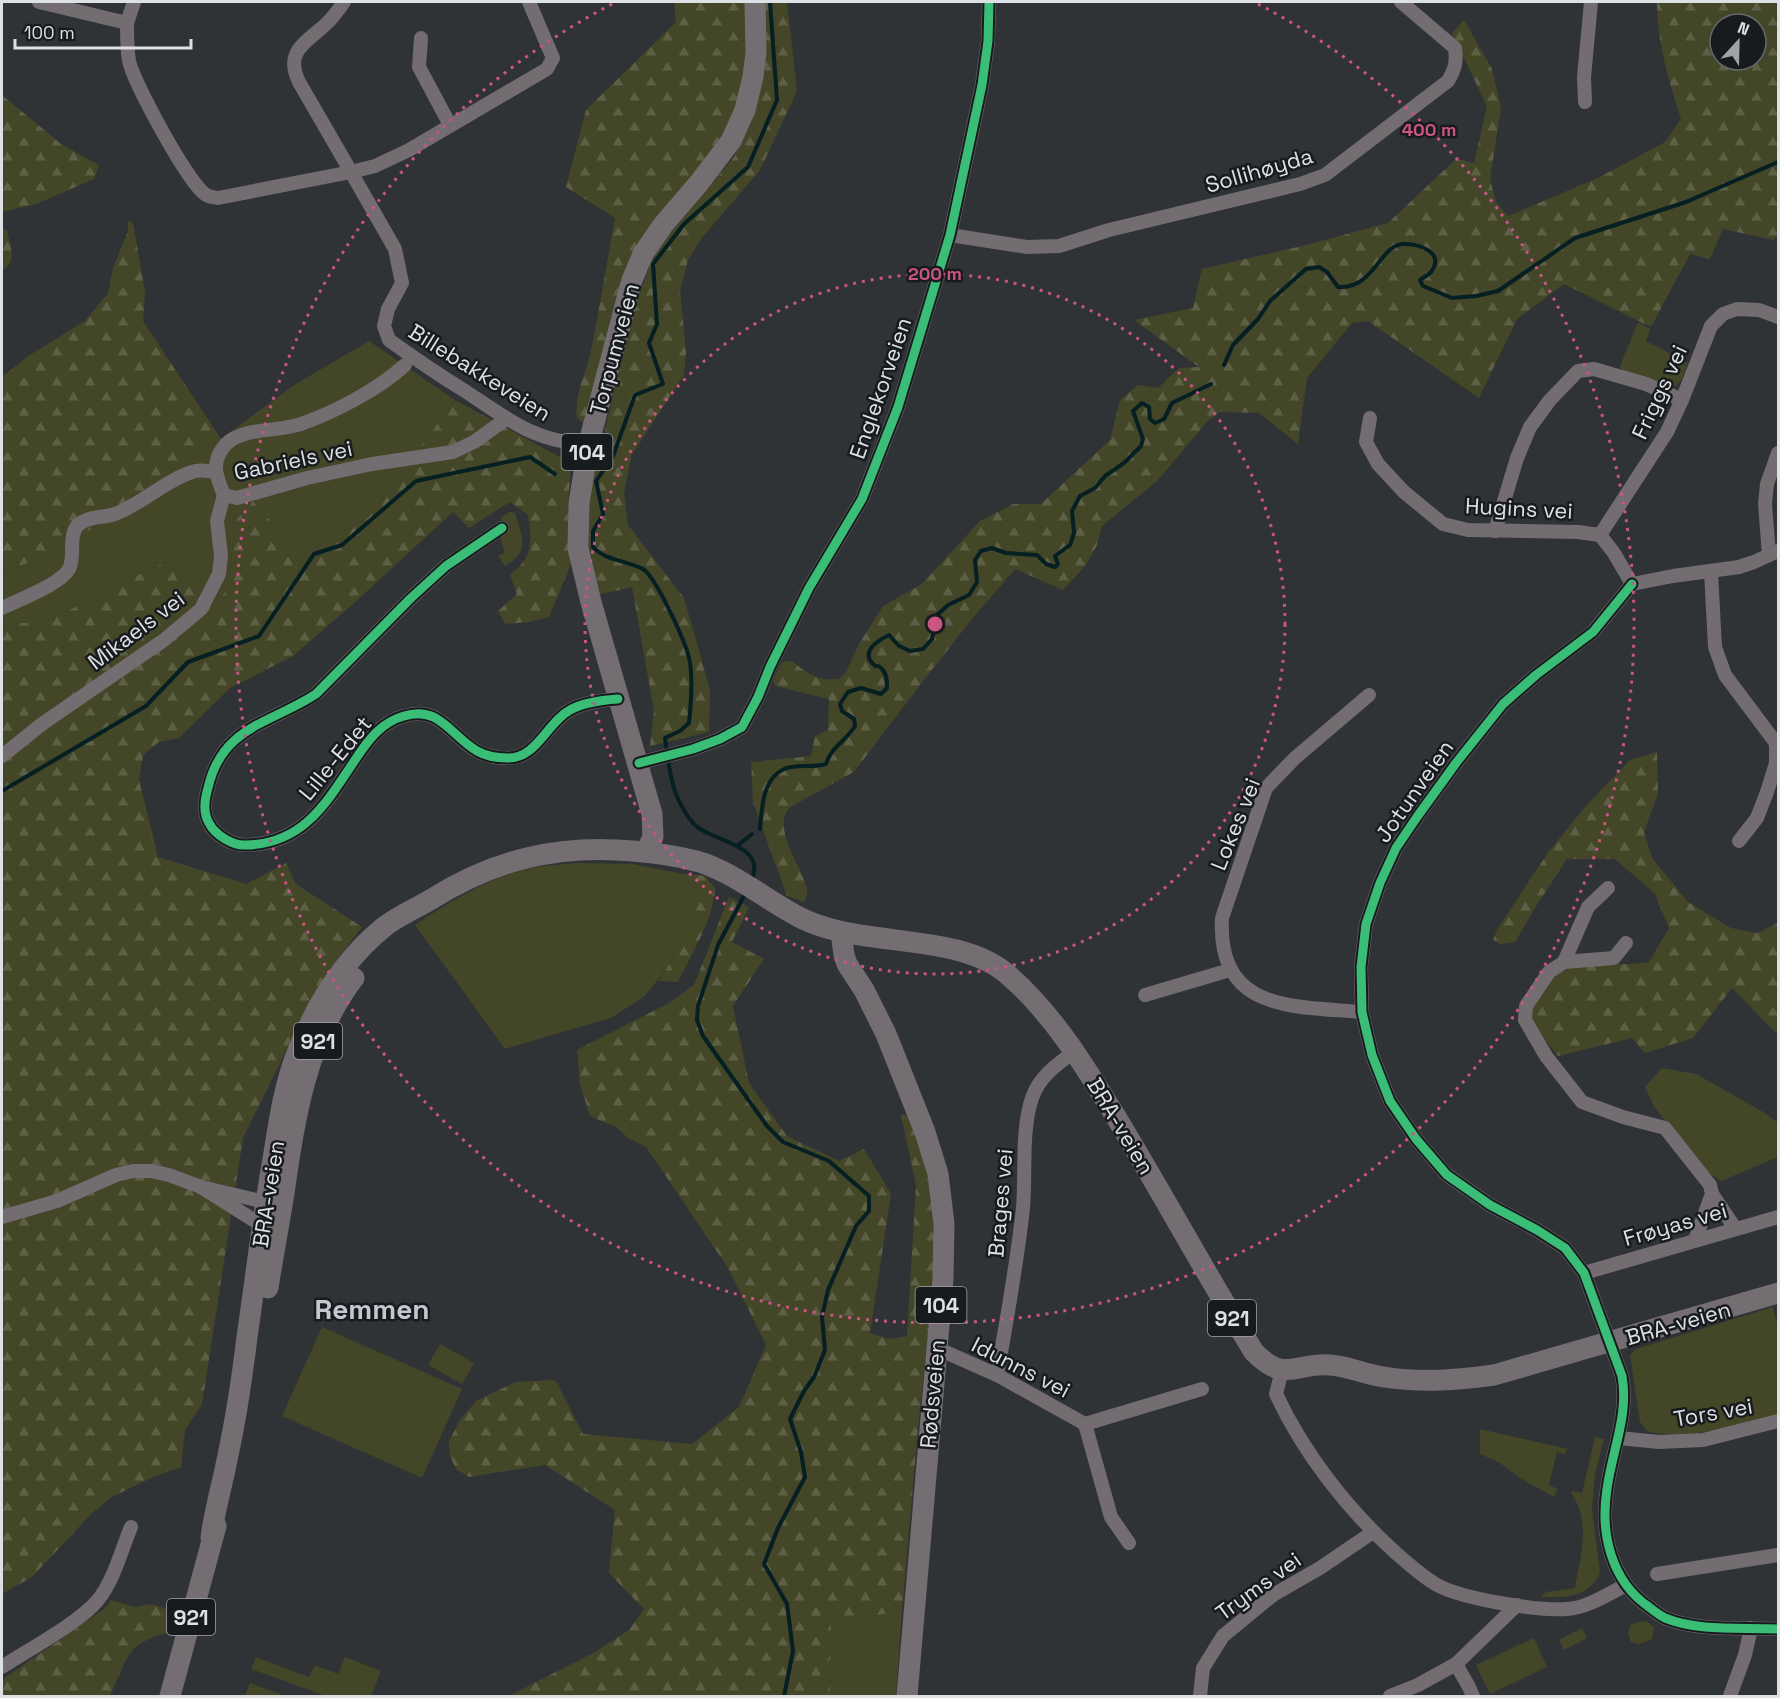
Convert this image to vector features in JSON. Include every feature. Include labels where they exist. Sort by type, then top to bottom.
[{"type":"main road","name":"Torpumveien","points":[[646,852],[653,837],[652,814],[645,794],[646,761],[618,699],[599,636],[578,548],[579,503],[589,442],[632,280],[644,254],[663,225],[731,141],[745,110],[755,61],[755,2]]},
{"type":"main road","name":"BRA-veien","points":[[170,1696],[211,1538],[233,1468],[258,1363],[269,1214],[306,1071],[319,1038],[340,998],[353,980],[427,902],[475,874],[516,860],[543,854],[582,850],[646,852],[679,857],[703,863],[748,886],[803,919],[841,932],[946,948],[986,960],[1019,985],[1074,1052],[1137,1151],[1222,1302],[1254,1352],[1262,1361],[1282,1370],[1330,1365],[1418,1382],[1494,1375],[1779,1293]]},
{"type":"main road","name":"Rødsveien","points":[[841,932],[847,964],[864,990],[886,1034],[925,1132],[938,1174],[944,1224],[943,1279],[906,1696]]},
{"type":"street","points":[[39,2],[127,23]]},
{"type":"street","points":[[134,2],[127,23],[130,61],[138,84],[160,127],[196,186],[205,195],[218,198],[375,166],[409,150],[547,69],[553,58],[529,2]]},
{"type":"street","name":"Billebakkeveien","points":[[344,2],[329,22],[299,47],[293,62],[294,72],[394,249],[402,283],[388,309],[384,326],[389,340],[525,430],[554,441],[573,444],[589,442]]},
{"type":"street","name":"Englekorveien","points":[[646,761],[720,739],[742,727],[809,588],[861,499],[898,407],[951,235],[982,85],[988,40],[989,2]]},
{"type":"street","name":"Sollihøyda","points":[[951,235],[1027,247],[1059,246],[1109,230],[1275,191],[1325,175],[1448,81],[1454,72],[1457,63],[1455,48],[1401,2]]},
{"type":"street","points":[[1585,102],[1584,77],[1591,2]]},
{"type":"street","points":[[421,38],[419,68],[450,125]]},
{"type":"street","name":"Friggs vei","points":[[1600,535],[1662,441],[1682,400],[1711,326],[1723,314],[1737,309],[1759,310],[1779,317]]},
{"type":"street","name":"Gabriels vei","points":[[405,365],[389,379],[315,418],[287,428],[249,433],[232,439],[220,453],[215,472],[224,495],[237,498],[307,478],[372,464],[453,452],[474,442],[506,418]]},
{"type":"street","points":[[1495,531],[1517,458],[1530,428],[1550,400],[1578,371],[1594,369],[1646,384],[1682,400]]},
{"type":"street","name":"Hugins vei","points":[[1370,418],[1366,442],[1378,464],[1421,508],[1443,524],[1468,530],[1578,532],[1600,535],[1614,553],[1632,584]]},
{"type":"street","points":[[1632,584],[1711,572],[1754,562],[1774,553],[1765,504],[1767,484],[1779,453]]},
{"type":"street","points":[[2,608],[58,579],[69,568],[74,532],[78,525],[88,519],[123,510],[168,483],[194,471],[215,472]]},
{"type":"street","name":"Mikaels vei","points":[[2,756],[49,718],[164,640],[201,609],[219,574],[221,555],[217,521],[224,495]]},
{"type":"street","name":"Lille-Edet","points":[[502,528],[446,566],[316,694],[250,727],[230,744],[211,774],[205,812],[208,823],[218,834],[239,845],[261,845],[284,838],[306,824],[327,802],[368,741],[384,724],[402,716],[419,712],[436,717],[477,751],[486,755],[511,758],[526,752],[568,711],[577,706],[618,699]]},
{"type":"street","points":[[1711,572],[1715,647],[1725,675],[1776,743],[1776,764],[1767,792],[1757,818],[1739,841]]},
{"type":"street","name":"Jotunveien","points":[[1632,584],[1593,632],[1536,675],[1503,704],[1456,763],[1396,848],[1380,883],[1366,924],[1361,968],[1362,1012],[1372,1055],[1390,1101],[1416,1139],[1439,1166],[1467,1191],[1565,1248],[1584,1273],[1622,1376],[1624,1390],[1619,1438],[1606,1490],[1604,1517],[1607,1545],[1615,1567],[1626,1585],[1642,1603],[1664,1617],[1703,1627],[1779,1629]]},
{"type":"street","name":"Lokes vei","points":[[1362,1012],[1316,1008],[1258,998],[1242,986],[1230,970],[1224,954],[1221,935],[1222,918],[1266,788],[1295,758],[1369,695]]},
{"type":"street","points":[[1564,962],[1588,907],[1608,888]]},
{"type":"street","points":[[1626,943],[1614,958],[1564,962],[1548,972],[1526,1006],[1525,1020],[1546,1056],[1582,1102],[1623,1118],[1665,1128],[1710,1185],[1712,1194],[1735,1228]]},
{"type":"street","points":[[1145,995],[1230,970]]},
{"type":"street","name":"Brages vei","points":[[997,1375],[1019,1242],[1027,1116],[1032,1096],[1046,1073],[1074,1052]]},
{"type":"street","points":[[2,1217],[57,1202],[116,1175],[133,1171],[151,1171],[169,1175],[269,1214]]},
{"type":"street","points":[[201,1187],[226,1204],[269,1214]]},
{"type":"street","points":[[1695,1240],[1712,1194]]},
{"type":"street","name":"Frøyas vei","points":[[1584,1273],[1779,1216]]},
{"type":"street","name":"Idunns vei","points":[[936,1350],[944,1351],[997,1375],[1085,1424],[1111,1517],[1129,1543]]},
{"type":"street","points":[[1282,1370],[1276,1394],[1309,1453],[1373,1532],[1415,1571],[1438,1586],[1476,1598],[1517,1605],[1568,1609],[1596,1601],[1626,1585]]},
{"type":"street","name":"Idunns vei","points":[[1085,1424],[1202,1389]]},
{"type":"street","name":"Tors vei","points":[[1619,1438],[1659,1442],[1703,1440],[1779,1421]]},
{"type":"street","points":[[2,1666],[80,1616],[98,1600],[110,1580],[131,1527]]},
{"type":"street","name":"Tryms vei","points":[[1200,1696],[1203,1668],[1223,1636],[1273,1595],[1320,1568],[1373,1532]]},
{"type":"street","points":[[1657,1574],[1779,1555]]},
{"type":"street","points":[[1390,1696],[1418,1685],[1456,1664],[1517,1605]]},
{"type":"street","points":[[1730,1696],[1745,1655],[1751,1628]]},
{"type":"street","points":[[1456,1664],[1473,1696]]},
{"type":"green space","points":[[674,2],[747,2],[748,46],[739,103],[710,160],[654,223],[584,423],[577,418],[577,401],[591,350],[615,218],[566,187],[586,110],[676,22]]},
{"type":"green space","points":[[764,2],[787,2],[797,91],[760,170],[701,239],[688,260],[680,291],[686,352],[684,375],[631,456],[624,494],[628,525],[684,598],[710,690],[709,732],[650,746],[654,711],[632,587],[598,595],[589,544],[588,502],[632,315],[651,262],[668,236],[734,157],[750,126],[765,67]]},
{"type":"green space","points":[[1657,2],[1778,2],[1778,236],[1773,240],[1723,229],[1710,259],[1690,254],[1651,327],[1564,284],[1517,319],[1479,398],[1368,321],[1352,323],[1307,378],[1298,444],[1259,413],[1219,412],[1207,422],[1157,481],[1102,526],[1097,545],[1086,565],[1063,590],[1015,569],[972,619],[854,772],[790,807],[785,815],[785,836],[804,879],[807,892],[804,902],[787,896],[753,802],[751,762],[811,756],[815,736],[828,730],[829,699],[775,686],[773,680],[782,662],[792,661],[819,678],[839,679],[846,672],[859,644],[883,606],[922,584],[980,521],[1013,504],[1041,504],[1110,440],[1120,400],[1138,385],[1158,388],[1179,368],[1199,367],[1134,320],[1193,308],[1202,269],[1388,223],[1456,159],[1474,163],[1487,106],[1452,33],[1464,20],[1492,69],[1501,108],[1490,179],[1496,202],[1508,216],[1600,177],[1665,142],[1681,119],[1664,61]]},
{"type":"green space","points":[[2,95],[61,144],[99,165],[94,179],[36,204],[2,212]]},
{"type":"green space","points":[[128,221],[133,223],[145,292],[143,321],[221,439],[61,550],[2,573],[2,377],[27,357],[85,321],[108,293],[113,268],[128,231]]},
{"type":"green space","points":[[2,228],[7,231],[12,253],[10,263],[2,271]]},
{"type":"green space","points":[[1638,322],[1650,329],[1646,341],[1688,363],[1682,379],[1676,386],[1665,386],[1621,370],[1620,366]]},
{"type":"green space","points":[[369,341],[455,400],[369,517],[302,555],[252,500],[235,522],[228,589],[212,608],[166,561],[44,623],[19,623],[2,630],[2,573],[61,550],[221,439],[294,385]]},
{"type":"green space","points":[[455,400],[571,463],[568,507],[571,564],[549,617],[505,624],[498,611],[517,594],[510,575],[524,561],[530,548],[528,515],[510,502],[469,528],[453,512],[293,656],[230,688],[179,738],[159,742],[143,755],[139,780],[158,857],[246,884],[286,863],[296,884],[362,927],[335,962],[307,1008],[243,1138],[202,1404],[185,1430],[181,1467],[112,1497],[92,1513],[32,1577],[2,1594],[2,630],[19,623],[44,623],[166,561],[212,607],[228,589],[235,522],[252,500],[302,555],[369,517]]},
{"type":"green space","points":[[510,512],[515,513],[522,543],[519,555],[505,566],[498,556],[505,552],[501,537],[507,529],[500,518]]},
{"type":"green space","points":[[1657,752],[1658,793],[1644,832],[1652,858],[1688,902],[1731,928],[1757,933],[1778,923],[1778,1035],[1732,988],[1693,1038],[1645,1053],[1632,1038],[1558,1056],[1533,1021],[1532,1009],[1539,993],[1560,973],[1574,967],[1649,962],[1669,928],[1655,894],[1615,859],[1567,859],[1515,942],[1500,944],[1493,940],[1498,928],[1549,851],[1586,806],[1630,760]]},
{"type":"green space","points":[[578,863],[632,864],[679,873],[697,889],[697,906],[667,968],[645,996],[611,1018],[505,1049],[415,925],[458,898],[503,876],[536,867]]},
{"type":"green space","points":[[679,873],[705,876],[715,888],[714,900],[701,936],[678,982],[658,981],[667,968],[697,906],[697,889]]},
{"type":"green space","points":[[729,897],[749,907],[732,942],[764,959],[733,1006],[749,1083],[787,1136],[839,1161],[864,1149],[891,1194],[870,1333],[889,1339],[907,1336],[916,1185],[901,1114],[910,1116],[928,1166],[933,1208],[935,1261],[902,1611],[831,1623],[830,1696],[509,1696],[595,1652],[629,1630],[644,1609],[609,1573],[615,1510],[545,1465],[469,1477],[456,1469],[450,1456],[449,1441],[460,1420],[476,1401],[516,1382],[553,1380],[556,1381],[583,1434],[692,1444],[739,1407],[766,1345],[728,1268],[646,1147],[628,1138],[618,1128],[590,1116],[580,1084],[577,1050],[669,1003],[694,985]]},
{"type":"green space","points":[[1662,1068],[1696,1074],[1765,1113],[1778,1123],[1778,1157],[1721,1181],[1702,1168],[1655,1108],[1645,1087]]},
{"type":"green space","points":[[1773,1307],[1778,1328],[1778,1415],[1698,1433],[1648,1432],[1640,1422],[1630,1355],[1636,1349]]},
{"type":"green space","points":[[322,1327],[462,1389],[422,1478],[282,1416]]},
{"type":"green space","points":[[440,1344],[474,1363],[462,1384],[428,1365]]},
{"type":"green space","points":[[1480,1429],[1567,1449],[1565,1454],[1557,1452],[1549,1485],[1558,1489],[1554,1497],[1520,1478],[1500,1463],[1480,1454]]},
{"type":"green space","points":[[1595,1437],[1604,1439],[1595,1474],[1592,1509],[1600,1572],[1590,1587],[1576,1595],[1541,1597],[1546,1592],[1575,1588],[1583,1528],[1579,1508],[1571,1491],[1582,1493]]},
{"type":"green space","points":[[111,1600],[135,1607],[150,1604],[183,1613],[172,1632],[157,1636],[137,1646],[125,1661],[110,1696],[2,1696],[2,1680],[104,1609]]},
{"type":"green space","points":[[902,1611],[896,1696],[830,1696],[831,1623]]},
{"type":"green space","points":[[1643,1621],[1654,1628],[1652,1639],[1639,1644],[1631,1642],[1628,1634],[1631,1624]]},
{"type":"green space","points":[[1582,1628],[1587,1638],[1564,1650],[1559,1640]]},
{"type":"green space","points":[[1534,1638],[1547,1667],[1490,1694],[1476,1665]]},
{"type":"green space","points":[[256,1657],[309,1677],[315,1665],[338,1674],[345,1657],[381,1671],[371,1696],[326,1696],[251,1669]]},
{"type":"green space","points":[[250,1683],[286,1696],[245,1696]]},
{"type":"waterway","points":[[667,752],[665,738],[680,731],[689,723],[692,685],[688,654],[671,613],[649,575],[643,569],[610,558],[593,547],[593,531],[603,514],[596,481],[613,456],[635,395],[663,384],[649,343],[657,324],[653,264],[684,224],[748,167],[777,100],[770,2]]},
{"type":"waterway","points":[[1224,365],[1233,345],[1258,319],[1270,301],[1306,269],[1319,267],[1327,272],[1338,287],[1350,286],[1360,282],[1368,275],[1394,247],[1402,244],[1415,245],[1428,250],[1435,259],[1431,272],[1420,280],[1423,286],[1452,298],[1476,296],[1498,291],[1575,238],[1686,202],[1778,162]]},
{"type":"waterway","points":[[760,829],[764,795],[771,780],[784,769],[826,764],[831,753],[855,726],[854,719],[842,711],[840,704],[848,692],[861,688],[881,694],[887,688],[884,671],[870,659],[872,647],[889,635],[899,646],[910,651],[923,649],[932,639],[937,615],[948,605],[969,595],[977,582],[975,560],[981,551],[992,548],[1006,553],[1037,555],[1046,564],[1055,567],[1058,564],[1055,556],[1070,545],[1074,533],[1072,511],[1080,496],[1095,488],[1105,476],[1124,463],[1141,446],[1143,439],[1133,411],[1142,403],[1149,407],[1150,419],[1155,423],[1164,419],[1172,403],[1211,384]]},
{"type":"waterway","points":[[2,791],[146,706],[188,662],[259,636],[314,554],[342,545],[416,481],[530,457],[555,474]]},
{"type":"waterway","points":[[668,759],[676,793],[687,816],[701,829],[745,851],[752,859],[754,868],[751,881]]},
{"type":"waterway","points":[[738,845],[752,834]]},
{"type":"waterway","points":[[745,894],[718,945],[698,1006],[697,1020],[703,1036],[767,1126],[783,1142],[829,1161],[869,1196],[869,1211],[856,1226],[828,1290],[822,1317],[825,1350],[814,1377],[790,1419],[801,1452],[805,1477],[778,1528],[764,1564],[787,1604],[793,1651],[784,1696]]},
{"type":"cycle path","points":[[639,763],[693,749],[720,739],[742,727],[809,588],[862,499],[898,407],[950,235],[982,85],[988,41],[989,2]]},
{"type":"cycle path","points":[[502,528],[446,566],[316,694],[250,729],[224,751],[215,767],[205,801],[207,819],[212,827],[230,842],[241,845],[267,843],[284,837],[313,817],[336,789],[371,738],[389,722],[404,716],[416,714],[435,718],[477,751],[507,758],[526,753],[562,716],[575,707],[618,699]]},
{"type":"cycle path","points":[[1632,584],[1593,632],[1536,675],[1503,704],[1456,763],[1396,848],[1380,883],[1366,924],[1361,967],[1362,1012],[1372,1055],[1390,1101],[1416,1139],[1447,1175],[1490,1205],[1565,1248],[1584,1273],[1622,1376],[1624,1390],[1622,1419],[1609,1475],[1605,1522],[1611,1555],[1625,1584],[1657,1613],[1678,1622],[1706,1627],[1778,1629]]},
{"type":"district","name":"Remmen","points":[[372,1309]]}]
